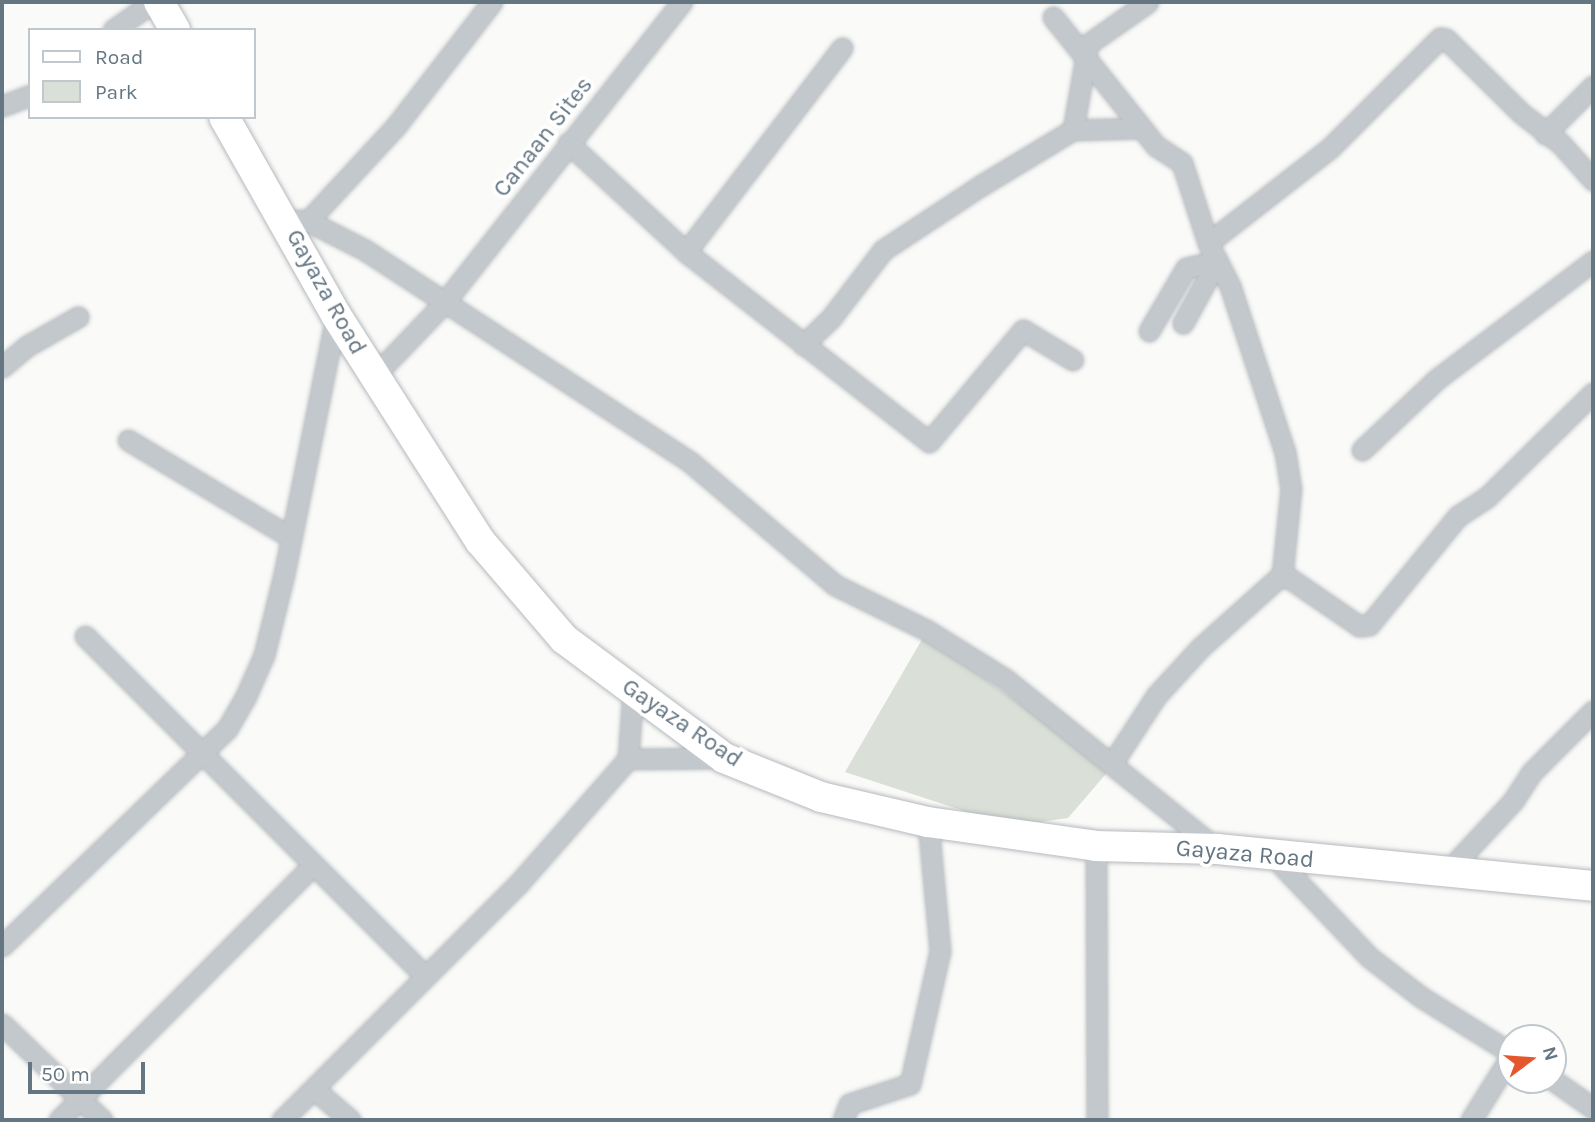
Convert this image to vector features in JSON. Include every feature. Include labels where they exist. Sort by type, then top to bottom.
[{"type":"main road","points":[[159,2],[174,28]]},
{"type":"main road","name":"Gayaza Road","points":[[225,119],[297,220],[336,315],[480,541],[564,639],[724,758],[821,797],[928,822],[1096,846],[1217,849],[1446,874],[1593,886]]},
{"type":"street","points":[[116,28],[153,2]]},
{"type":"street","points":[[492,2],[396,126],[297,220],[365,250],[690,461],[835,585],[928,631],[1005,679],[1113,762],[1217,849]]},
{"type":"street","name":"Canaan Sites","points":[[374,376],[444,303],[682,2]]},
{"type":"street","points":[[1073,130],[1088,61],[1088,44],[1095,36],[1148,2]]},
{"type":"street","points":[[1053,17],[1156,146],[1181,162],[1208,243],[1230,286],[1284,452],[1291,488],[1282,576],[1244,604],[1156,696],[1113,762]]},
{"type":"street","points":[[1208,243],[1330,148],[1440,38],[1446,39],[1545,134],[1560,144],[1593,180]]},
{"type":"street","points":[[687,252],[842,48]]},
{"type":"street","points":[[1545,134],[1593,86]]},
{"type":"street","points":[[2,106],[28,96]]},
{"type":"street","points":[[803,345],[831,318],[883,250],[1073,130],[1141,128]]},
{"type":"street","points":[[568,143],[687,252],[929,442],[1023,330],[1073,360]]},
{"type":"street","points":[[1183,323],[1217,261]]},
{"type":"street","points":[[1149,331],[1186,268],[1217,261]]},
{"type":"street","points":[[1362,450],[1437,379],[1593,261]]},
{"type":"street","points":[[2,946],[228,729],[264,655],[336,315]]},
{"type":"street","points":[[2,368],[27,346],[78,317]]},
{"type":"street","points":[[1282,576],[1359,626],[1366,626],[1458,516],[1486,498],[1593,393]]},
{"type":"street","points":[[128,440],[290,537]]},
{"type":"street","points":[[85,636],[200,754],[424,975]]},
{"type":"street","points":[[282,1120],[424,975],[519,883],[628,759],[632,690]]},
{"type":"street","points":[[1446,874],[1513,801],[1531,774],[1593,711]]},
{"type":"street","points":[[628,759],[724,758]]},
{"type":"street","points":[[843,1120],[849,1104],[910,1084],[940,951],[928,822]]},
{"type":"street","points":[[1096,846],[1097,1120]]},
{"type":"street","points":[[1272,855],[1369,957],[1421,997],[1497,1046]]},
{"type":"street","points":[[60,1120],[313,866]]},
{"type":"street","points":[[2,1024],[102,1120]]},
{"type":"street","points":[[1471,1120],[1497,1078]]},
{"type":"street","points":[[314,1089],[350,1120]]},
{"type":"street","points":[[1567,1090],[1593,1108]]},
{"type":"green space","points":[[924,636],[1111,768],[1068,818],[1010,826],[845,772]]}]
